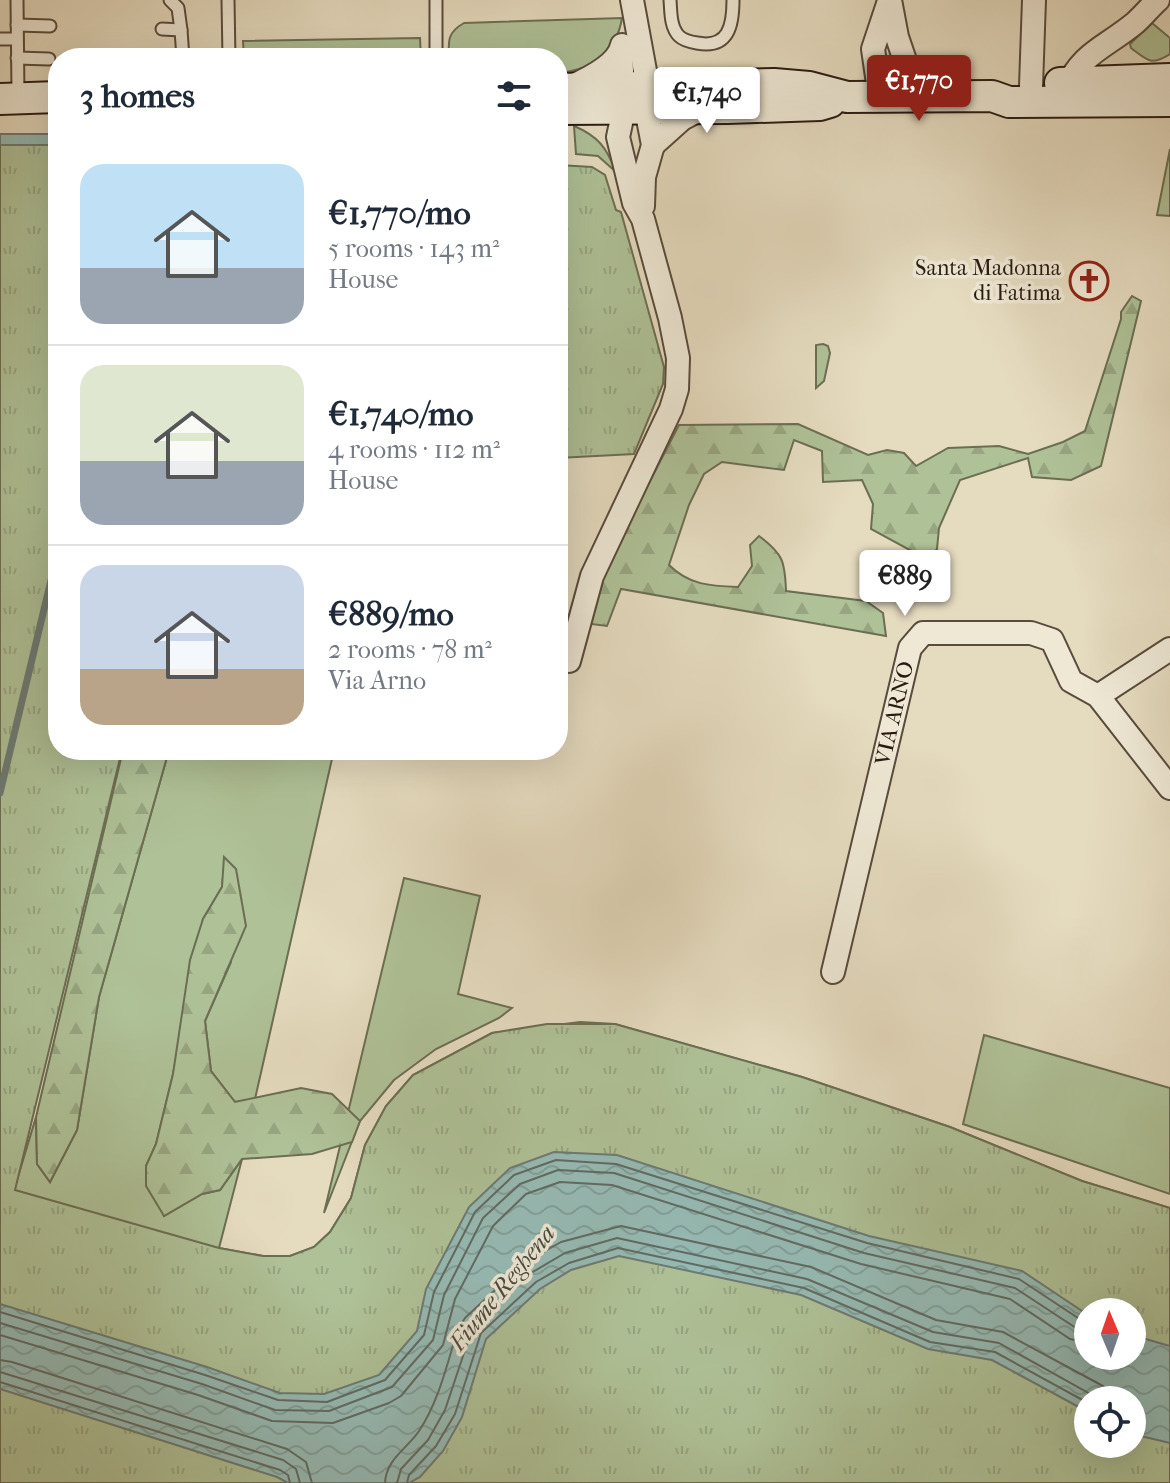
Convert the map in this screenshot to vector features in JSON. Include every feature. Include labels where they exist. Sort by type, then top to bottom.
[{"type":"main road","points":[[568,99],[715,108],[820,105],[861,97],[992,96],[1009,102],[1170,79]]},
{"type":"main road","points":[[634,102],[774,84],[861,97]]},
{"type":"main road","points":[[992,96],[1008,88],[1031,86],[1063,92],[1170,101]]},
{"type":"main road","points":[[6,97],[48,97]]},
{"type":"street","points":[[630,0],[621,52],[634,102],[648,119],[653,145],[644,177],[643,219]]},
{"type":"street","points":[[569,661],[592,576],[671,409],[677,389],[678,358],[670,318],[643,219],[634,203],[630,0]]},
{"type":"street","points":[[861,97],[889,0]]},
{"type":"street","points":[[889,0],[897,37],[917,96]]},
{"type":"street","points":[[1031,86],[1034,0]]},
{"type":"street","points":[[1063,92],[1094,50],[1134,23],[1160,0],[1170,12]]},
{"type":"street","points":[[568,95],[621,52]]},
{"type":"street","points":[[568,99],[634,102]]},
{"type":"street","points":[[653,145],[682,119],[715,108]]},
{"type":"street","name":"VIA ARNO","points":[[833,972],[910,648],[923,633],[1031,633],[1052,640],[1071,681],[1098,696],[1170,788]]},
{"type":"street","points":[[1098,696],[1170,649]]},
{"type":"lane","points":[[6,97],[17,58],[17,0]]},
{"type":"lane","points":[[170,0],[178,8],[182,48]]},
{"type":"lane","points":[[228,0],[229,48]]},
{"type":"lane","points":[[436,0],[436,48]]},
{"type":"lane","points":[[670,0],[673,24],[679,36],[706,45],[721,40],[729,32],[733,22],[733,0]]},
{"type":"lane","points":[[17,25],[50,26]]},
{"type":"lane","points":[[162,29],[181,30]]},
{"type":"lane","points":[[0,39],[16,39]]},
{"type":"lane","points":[[17,58],[48,59]]},
{"type":"green space","points":[[622,18],[614,41],[601,58],[568,71],[568,48],[449,48],[450,37],[464,23]]},
{"type":"green space","points":[[1152,23],[1170,38],[1170,54],[1154,61],[1142,56],[1130,44]]},
{"type":"green space","points":[[420,38],[420,48],[243,48],[243,41]]},
{"type":"green space","points":[[574,126],[601,144],[616,172],[598,156],[576,154]]},
{"type":"green space","points":[[0,145],[48,145],[48,760],[120,760],[15,1190],[219,1248],[263,1256],[290,1256],[314,1247],[330,1232],[351,1198],[365,1145],[386,1106],[413,1075],[492,1033],[547,1024],[615,1024],[802,1077],[950,1127],[1082,1181],[1170,1208],[1170,1483],[0,1483]]},
{"type":"green space","points":[[1170,149],[1170,216],[1157,215]]},
{"type":"green space","points":[[568,166],[592,167],[605,175],[616,210],[621,212],[664,367],[663,384],[634,454],[568,457]]},
{"type":"green space","points":[[1132,296],[1141,301],[1101,466],[1071,480],[1032,477],[1028,458],[960,480],[939,528],[937,549],[928,560],[871,529],[873,504],[862,480],[823,482],[822,451],[794,440],[784,470],[722,462],[704,474],[689,505],[669,565],[684,577],[700,583],[738,587],[752,566],[750,545],[759,536],[781,559],[786,591],[866,601],[883,613],[886,636],[621,589],[607,626],[591,624],[608,562],[679,425],[798,424],[868,455],[887,450],[904,453],[916,466],[948,448],[999,446],[1028,454],[1085,431],[1121,312]]},
{"type":"green space","points":[[816,345],[828,346],[830,353],[824,381],[816,388]]},
{"type":"green space","points":[[121,760],[166,760],[99,997],[77,1130],[50,1182],[37,1164],[36,1117]]},
{"type":"green space","points":[[166,760],[332,760],[255,1099],[235,1102],[211,1071],[205,1021],[231,962],[225,858],[222,887],[203,919],[173,1074],[156,1144],[146,1166],[164,1216],[202,1194],[220,1190],[242,1159],[219,1248],[263,1256],[290,1256],[314,1247],[330,1232],[351,1198],[365,1145],[386,1106],[413,1075],[492,1033],[580,1022],[615,1024],[802,1077],[950,1127],[1082,1181],[1170,1208],[1137,1298],[1074,1298],[1074,1314],[417,1331],[14,1190],[36,1117],[37,1164],[50,1182],[77,1130],[99,997]]},
{"type":"green space","points":[[224,857],[236,869],[246,926],[205,1021],[211,1071],[235,1102],[301,1088],[332,1094],[360,1121],[352,1142],[312,1154],[242,1159],[220,1190],[202,1194],[164,1216],[146,1186],[146,1166],[156,1144],[173,1074],[190,960],[203,919],[222,887]]},
{"type":"green space","points":[[404,878],[480,896],[458,994],[512,1008],[499,1018],[436,1049],[394,1080],[360,1121],[324,1213]]},
{"type":"green space","points":[[984,1035],[1170,1088],[1170,1194],[963,1124]]},
{"type":"water","points":[[0,134],[48,134],[48,145],[0,145]]},
{"type":"water","name":"Fiume Reghena","points":[[554,1152],[617,1155],[869,1236],[1022,1271],[1074,1306],[1074,1370],[1146,1370],[1146,1339],[1170,1346],[1170,1443],[1146,1437],[1146,1386],[1074,1386],[1074,1404],[992,1360],[928,1349],[801,1295],[619,1256],[571,1270],[540,1289],[486,1339],[462,1417],[443,1451],[420,1477],[409,1483],[288,1483],[0,1389],[0,1304],[207,1367],[280,1393],[324,1394],[379,1375],[417,1331],[426,1289],[469,1207],[510,1168]]},
{"type":"waterway","points":[[0,793],[48,593]]},
{"type":"place","name":"Santa Madonna di Fatima","points":[[1089,281]]}]
